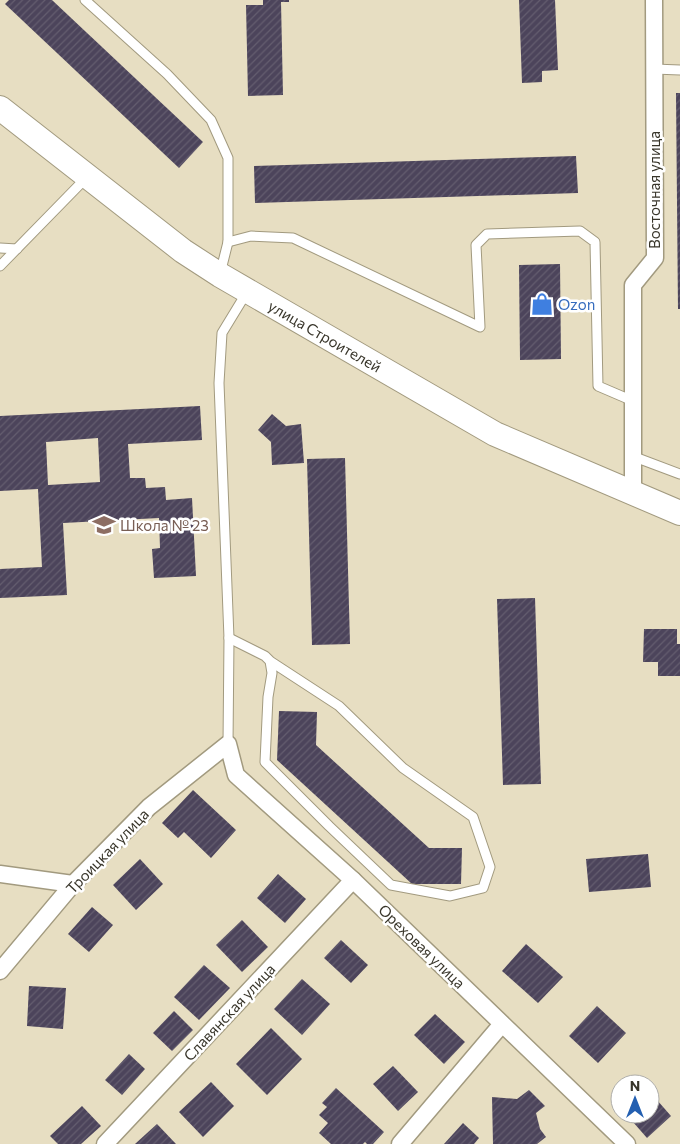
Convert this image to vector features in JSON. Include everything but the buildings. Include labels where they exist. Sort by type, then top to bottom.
[{"type":"main road","name":"улица Строителей","points":[[0,108],[183,250],[220,275],[496,434],[680,513]]},
{"type":"street","name":"Восточная улица","points":[[633,494],[633,285],[654,258],[654,0]]},
{"type":"street","name":"Ореховая улица","points":[[228,744],[236,775],[353,880],[627,1144]]},
{"type":"street","name":"Троицкая улица","points":[[0,971],[73,884],[149,807],[228,744]]},
{"type":"street","points":[[0,874],[73,884]]},
{"type":"street","name":"Славянская улица","points":[[105,1144],[353,880]]},
{"type":"street","points":[[400,1144],[502,1024]]},
{"type":"lane","points":[[85,0],[167,74],[210,120],[228,158],[228,242],[220,275]]},
{"type":"lane","points":[[654,69],[680,70]]},
{"type":"lane","points":[[0,266],[87,176]]},
{"type":"lane","points":[[228,242],[251,236],[293,238],[480,327],[476,244],[486,234],[580,231],[595,242],[598,386],[633,401]]},
{"type":"lane","points":[[0,248],[17,249]]},
{"type":"lane","points":[[228,744],[229,638],[219,383],[222,333],[248,291]]},
{"type":"lane","points":[[632,456],[680,474]]},
{"type":"lane","points":[[229,638],[265,656],[270,662],[339,706],[403,768],[473,817],[490,867],[483,888],[450,896],[391,885],[265,762],[268,697],[272,673],[270,662]]},
{"type":"place","name":"Ozon","points":[[542,304]]},
{"type":"place","name":"Школа № 23","points":[[104,525]]}]
